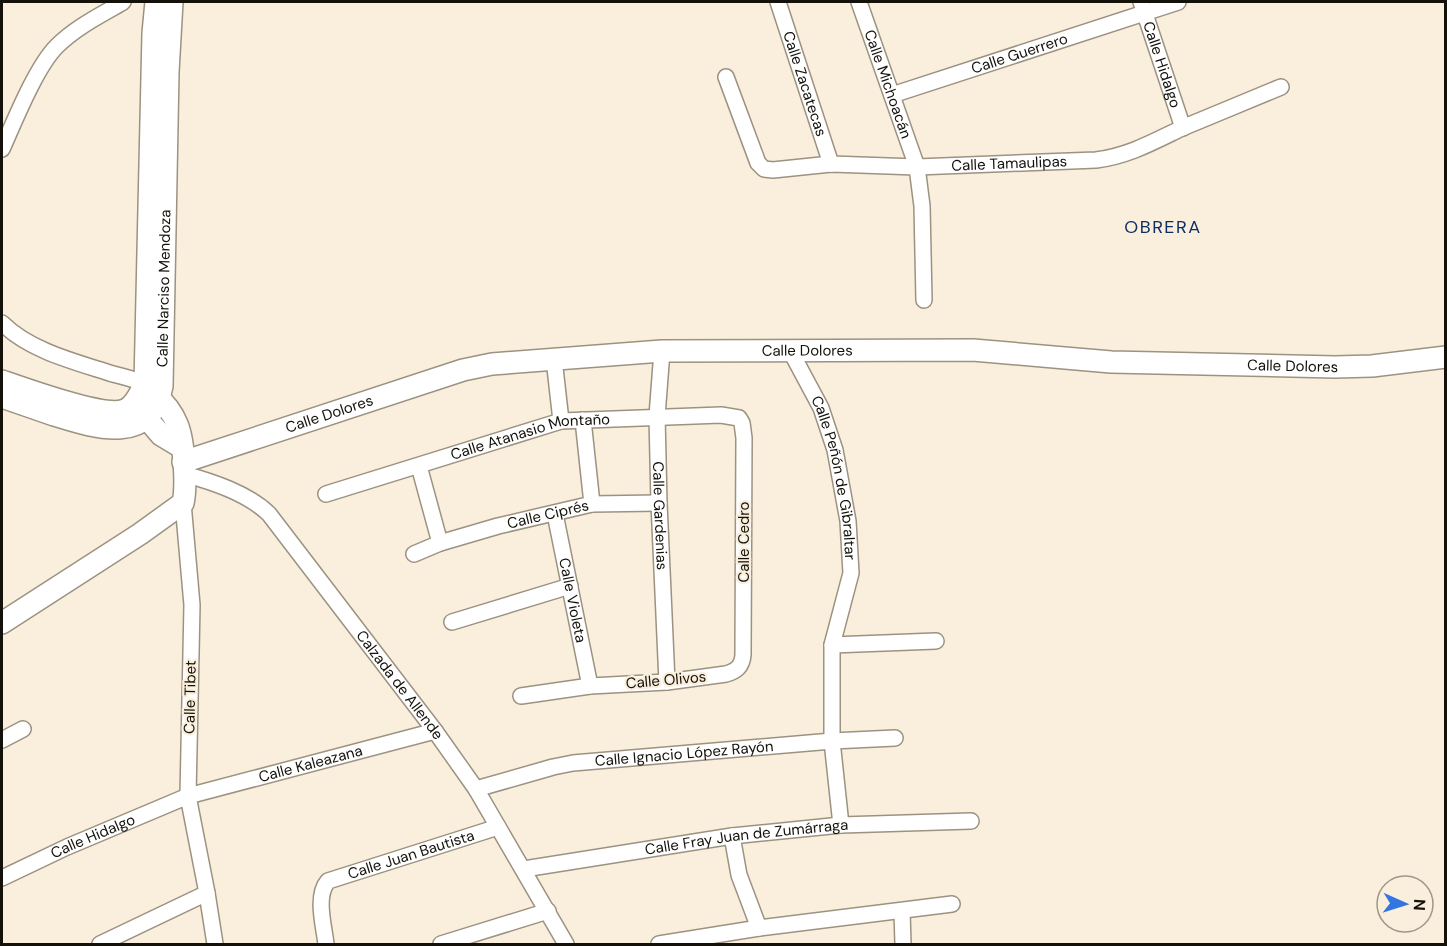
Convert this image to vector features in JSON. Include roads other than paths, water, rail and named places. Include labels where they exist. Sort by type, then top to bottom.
[{"type":"street","points":[[2,148],[42,66],[55,47],[72,32],[123,2]]},
{"type":"street","name":"Calle Narciso Mendoza","points":[[141,410],[152,391],[153,33],[156,2]]},
{"type":"street","name":"Calle Narciso Mendoza","points":[[152,391],[162,386],[168,72],[172,2]]},
{"type":"street","name":"Calle Zacatecas","points":[[778,2],[831,164]]},
{"type":"street","name":"Calle Michoacán","points":[[859,2],[917,167],[922,206],[924,300]]},
{"type":"street","name":"Calle Guerrero","points":[[892,95],[1143,7],[1178,2]]},
{"type":"street","name":"Calle Hidalgo","points":[[1143,7],[1183,128]]},
{"type":"street","name":"Calle Tamaulipas","points":[[726,76],[755,157],[761,168],[773,170],[831,164],[917,167],[1096,160],[1132,152],[1281,87]]},
{"type":"street","points":[[2,323],[23,340],[39,348],[133,378],[152,391]]},
{"type":"street","name":"Calle Dolores","points":[[183,461],[463,370],[492,364],[554,358],[662,351],[973,350],[1111,362],[1372,366],[1446,357]]},
{"type":"street","name":"Calle Gardenias","points":[[662,351],[657,416],[667,682]]},
{"type":"street","name":"Calle Peñón de Gibraltar","points":[[791,351],[821,408],[835,450],[848,520],[850,573],[832,645],[832,741],[841,825]]},
{"type":"street","points":[[554,358],[561,421]]},
{"type":"street","points":[[115,374],[183,461]]},
{"type":"street","points":[[7,391],[107,411],[141,410]]},
{"type":"street","name":"Calle Tibet","points":[[152,391],[176,421],[183,461],[183,503],[192,605],[188,796],[215,945]]},
{"type":"street","name":"Calle Atanasio Montaño","points":[[326,494],[561,421],[657,416],[721,415],[739,418]]},
{"type":"street","name":"Calle Cedro","points":[[739,418],[744,438],[743,655],[740,666]]},
{"type":"street","points":[[583,420],[592,504]]},
{"type":"street","name":"Calzada de Allende","points":[[183,461],[269,514],[435,731],[476,789],[566,945]]},
{"type":"street","points":[[419,466],[440,543]]},
{"type":"street","points":[[2,623],[140,534],[183,503]]},
{"type":"street","name":"Calle Ciprés","points":[[414,554],[440,543],[592,504],[659,503]]},
{"type":"street","name":"Calle Violeta","points":[[555,514],[590,686]]},
{"type":"street","points":[[452,622],[570,586]]},
{"type":"street","points":[[832,645],[936,641]]},
{"type":"street","name":"Calle Olivos","points":[[521,696],[590,686],[667,682],[726,674],[740,666]]},
{"type":"street","points":[[2,740],[22,729]]},
{"type":"street","name":"Calle Kaleazana","points":[[188,796],[435,731]]},
{"type":"street","name":"Calle Ignacio López Rayón","points":[[476,789],[553,767],[573,764],[832,741],[895,738]]},
{"type":"street","name":"Calle Hidalgo","points":[[2,878],[67,847],[188,796]]},
{"type":"street","name":"Calle Fray Juan de Zumárraga","points":[[524,869],[732,836],[841,825],[971,821]]},
{"type":"street","name":"Calle Juan Bautista","points":[[326,945],[321,900],[324,885],[333,878],[498,828]]},
{"type":"street","points":[[732,836],[739,875],[759,928]]},
{"type":"street","points":[[100,945],[207,893]]},
{"type":"street","points":[[659,945],[759,928],[952,904]]},
{"type":"street","points":[[441,945],[548,911]]},
{"type":"street","points":[[902,911],[903,945]]},
{"type":"district","name":"OBRERA","points":[[1163,227]]}]
